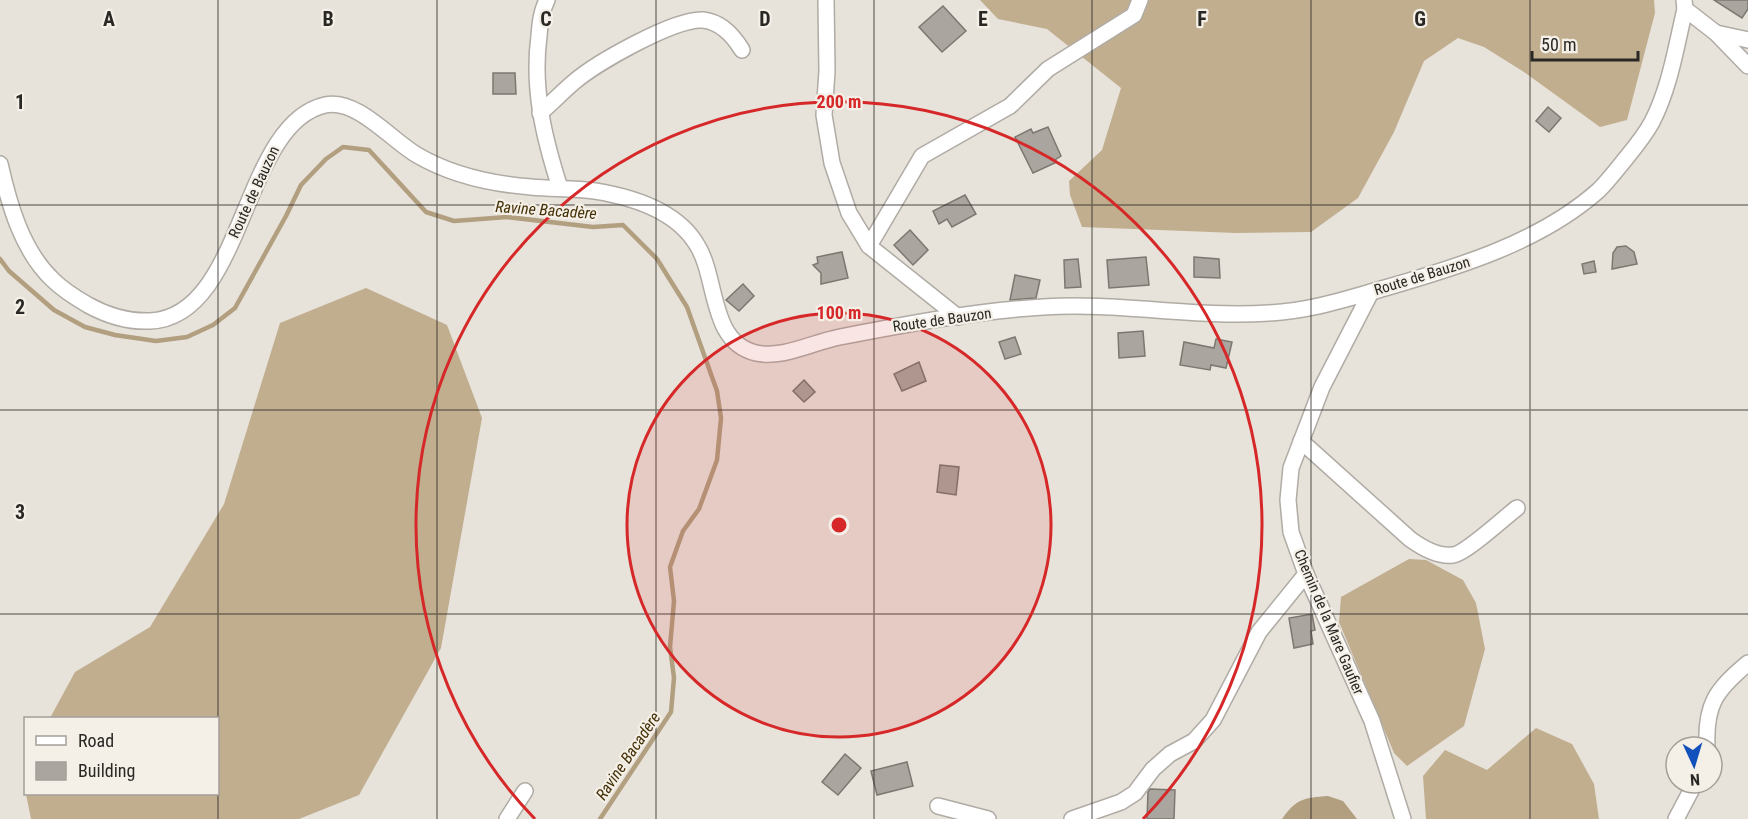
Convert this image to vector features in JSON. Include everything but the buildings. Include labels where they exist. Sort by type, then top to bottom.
[{"type":"street","points":[[547,0],[542,9],[536,58],[537,101],[549,155],[560,188]]},
{"type":"street","points":[[826,0],[827,71],[824,115],[830,153],[849,213],[869,246],[958,317]]},
{"type":"street","points":[[869,246],[922,156],[1010,106],[1048,69],[1134,15],[1140,0]]},
{"type":"street","points":[[1685,4],[1748,66]]},
{"type":"street","name":"Route de Bauzon","points":[[0,164],[5,188],[20,230],[31,252],[49,277],[59,286],[103,313],[137,321],[159,321],[181,313],[193,302],[216,272],[280,138],[309,111],[325,105],[356,110],[412,152],[451,170],[495,183],[590,190],[637,201],[673,219],[699,248],[726,332],[746,350],[761,354],[774,354],[831,339],[958,317],[1045,307],[1265,314],[1330,305],[1460,266],[1562,218],[1603,186],[1651,125],[1668,82],[1685,4]]},
{"type":"street","points":[[540,112],[575,81],[597,66],[660,33],[688,23],[703,20],[717,25],[733,34],[742,50]]},
{"type":"street","points":[[1716,33],[1748,40]]},
{"type":"street","name":"Chemin de la Mare Gaufier","points":[[1371,292],[1323,387],[1301,441],[1291,468],[1287,500],[1291,532],[1306,574],[1372,721],[1403,819]]},
{"type":"street","points":[[1301,441],[1410,539],[1420,546],[1443,555],[1450,556],[1462,551],[1517,508]]},
{"type":"street","points":[[1072,819],[1121,802],[1135,793],[1154,769],[1194,741],[1213,720],[1259,632],[1306,574]]},
{"type":"street","points":[[1707,735],[1710,706],[1728,680],[1748,663]]},
{"type":"street","points":[[507,819],[525,791]]},
{"type":"street","points":[[1676,819],[1689,795]]},
{"type":"street","points":[[938,806],[988,819]]},
{"type":"shaded area","points":[[980,0],[1654,0],[1655,13],[1627,120],[1600,127],[1524,72],[1484,47],[1458,38],[1424,61],[1394,132],[1358,198],[1311,232],[1236,233],[1082,227],[1070,195],[1069,181],[1102,150],[1121,88],[1047,29],[998,19]]},
{"type":"shaded area","points":[[366,288],[447,325],[482,418],[441,648],[359,795],[299,819],[31,819],[26,795],[219,795],[219,717],[51,717],[75,672],[150,627],[224,504],[280,323]]},
{"type":"shaded area","points":[[1409,559],[1426,560],[1463,580],[1476,603],[1485,649],[1464,726],[1407,766],[1394,753],[1339,622],[1341,597]]},
{"type":"shaded area","points":[[1536,728],[1572,744],[1594,784],[1599,819],[1426,819],[1423,776],[1445,750],[1487,770]]},
{"type":"shaded area","points":[[1328,796],[1343,801],[1357,819],[1282,819],[1292,807],[1302,800]]},
{"type":"waterway","name":"Ravine Bacadère","points":[[0,259],[9,271],[54,310],[85,327],[115,335],[156,341],[187,337],[213,325],[235,308],[301,185],[326,159],[343,147],[369,150],[426,212],[454,221],[507,217],[593,227],[623,225],[657,259],[687,307],[717,391],[721,418],[717,460],[699,509],[683,531],[670,567],[674,601],[670,647],[674,678],[671,712],[600,819]]}]
